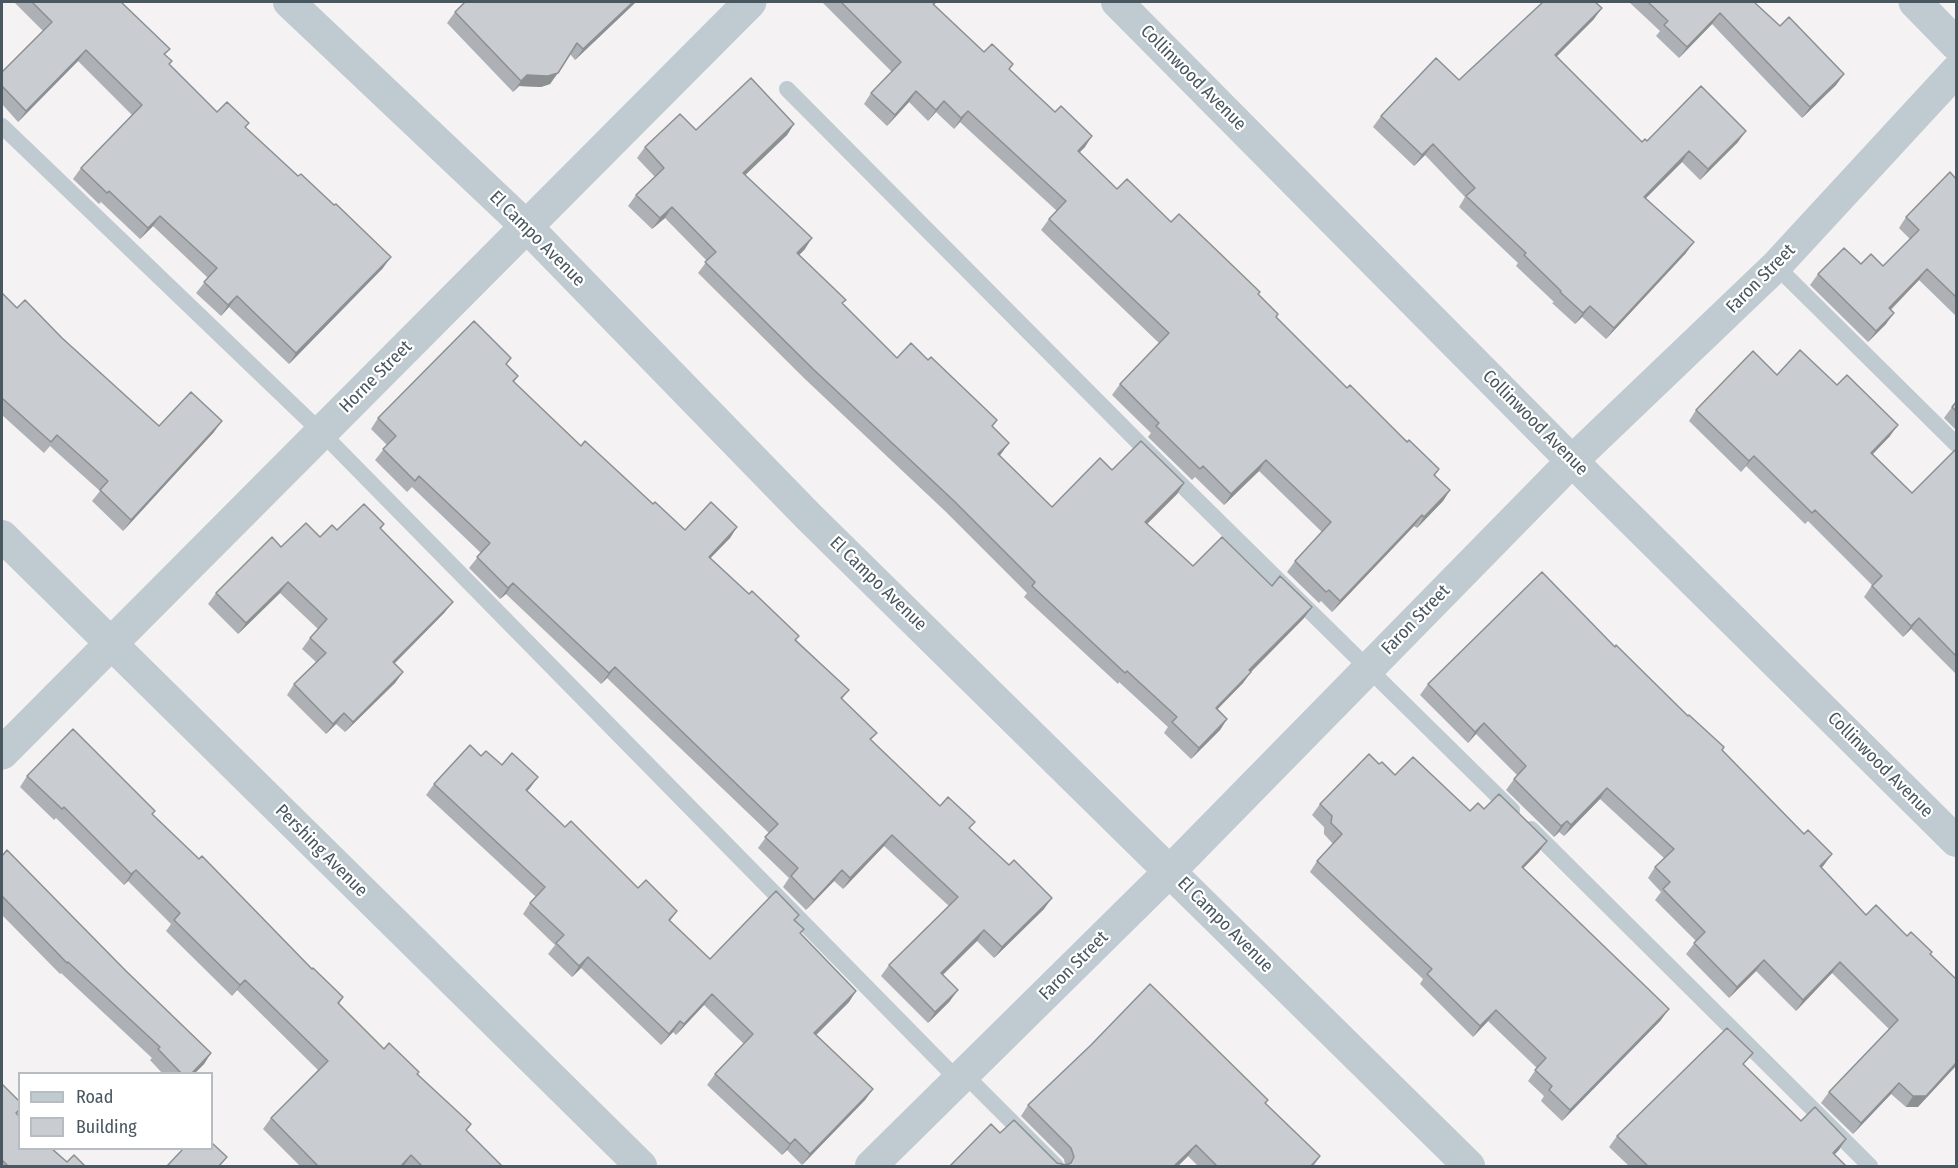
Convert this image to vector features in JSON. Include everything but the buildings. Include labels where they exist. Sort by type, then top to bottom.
[{"type":"street","name":"El Campo Avenue","points":[[289,2],[526,226],[808,516],[1469,1167]]},
{"type":"street","name":"Horne Street","points":[[2,753],[750,2]]},
{"type":"street","name":"Collinwood Avenue","points":[[1117,2],[1572,461],[1956,841]]},
{"type":"street","points":[[1915,2],[1956,44]]},
{"type":"street","name":"Faron Street","points":[[871,1167],[1170,871],[1572,461],[1776,266],[1956,71]]},
{"type":"street","name":"Pershing Avenue","points":[[2,536],[641,1167]]},
{"type":"lane","points":[[787,89],[1143,447],[1369,668],[1870,1167]]},
{"type":"lane","points":[[2,126],[321,432],[961,1077],[1056,1167]]},
{"type":"lane","points":[[1776,266],[1956,444]]}]
